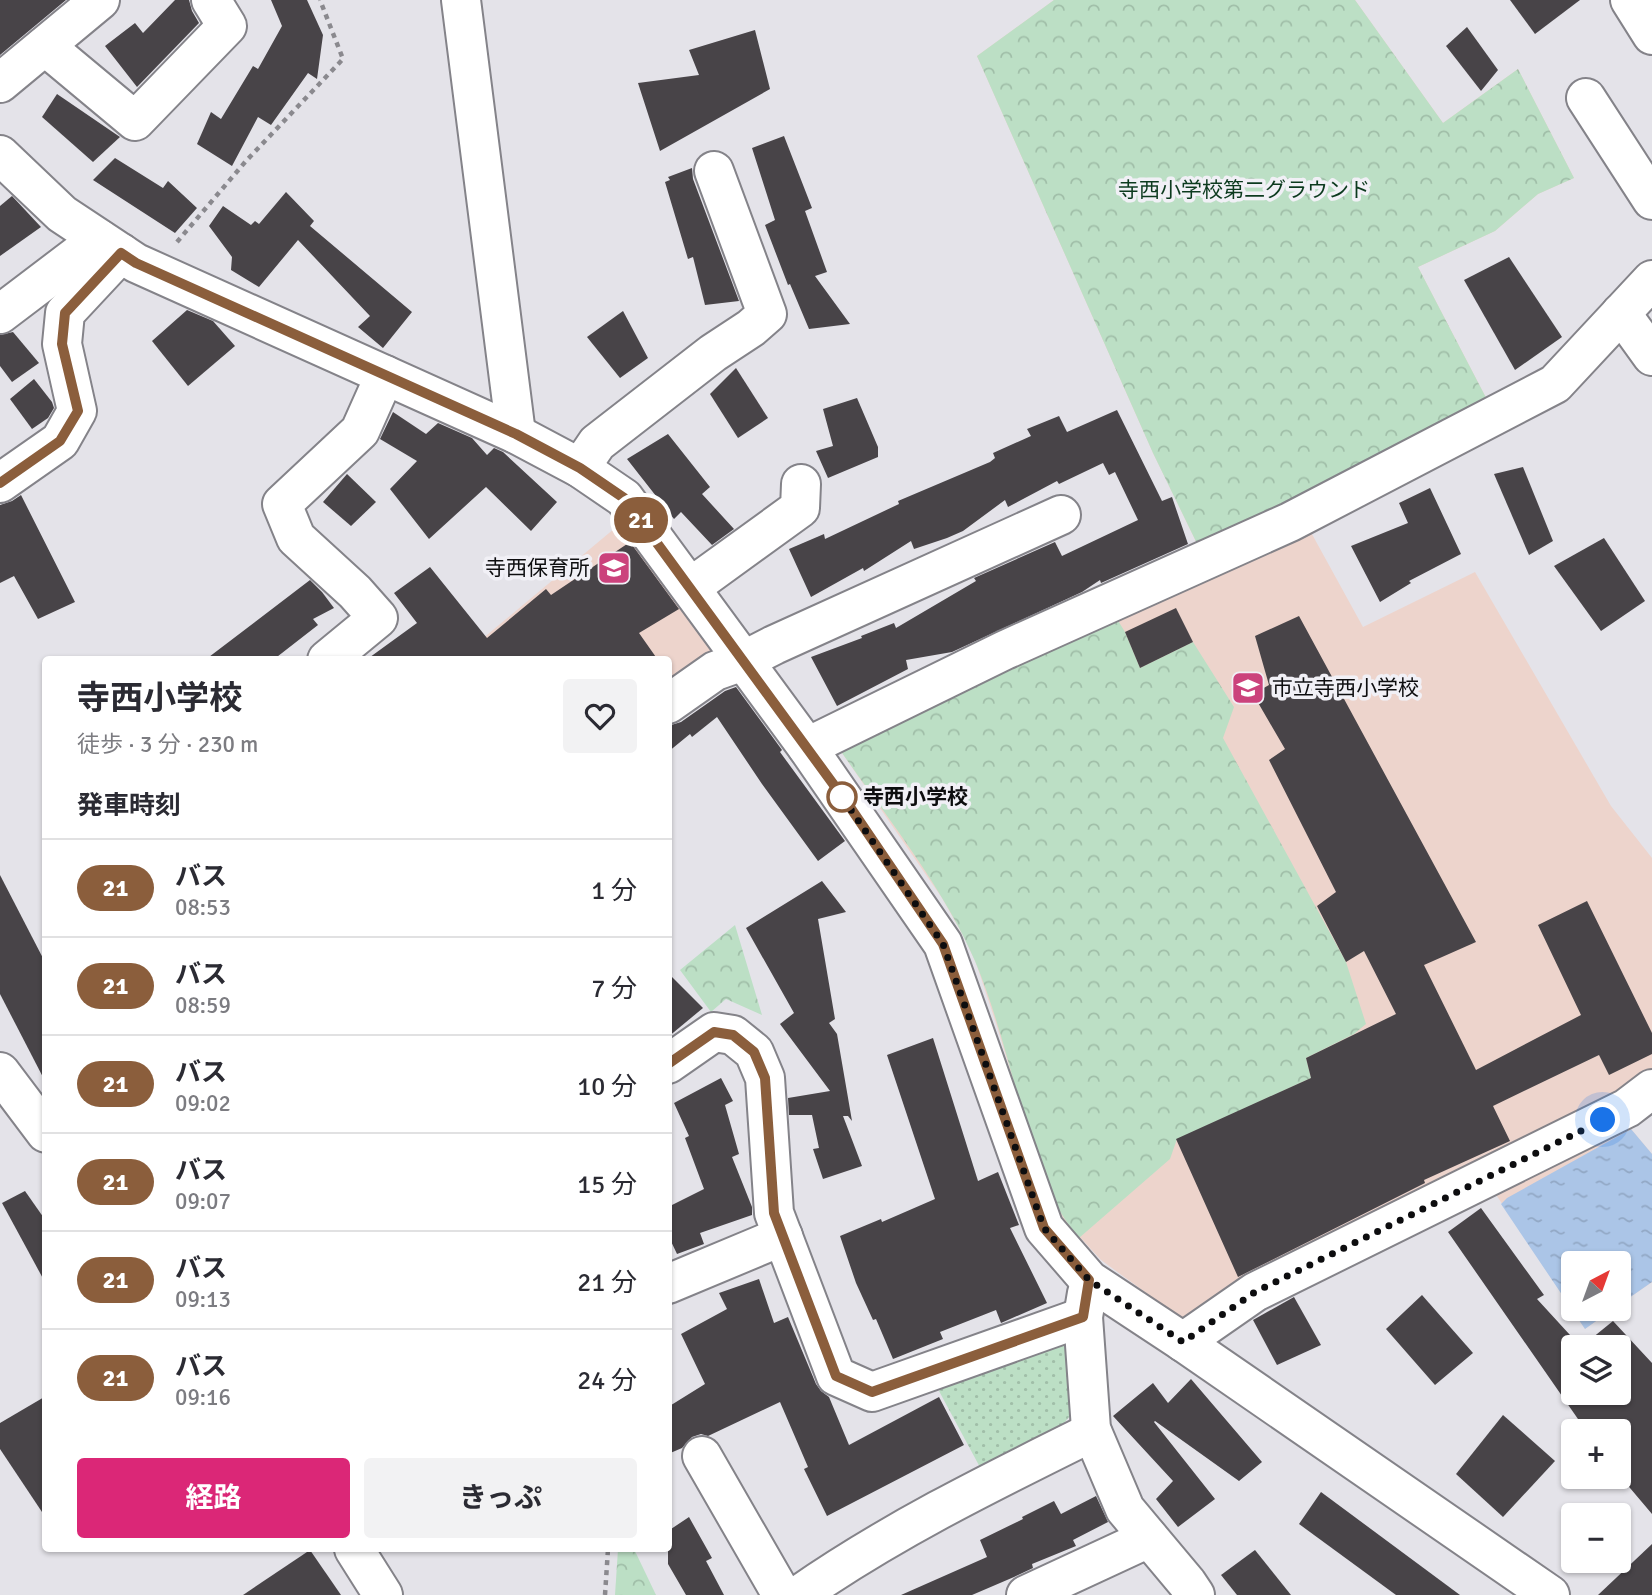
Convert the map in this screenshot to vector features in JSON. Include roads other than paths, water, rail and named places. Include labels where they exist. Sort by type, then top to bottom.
[{"type":"street","points":[[0,83],[100,0]]},
{"type":"street","points":[[45,46],[135,121],[227,26],[211,0]]},
{"type":"street","points":[[461,0],[516,434]]},
{"type":"street","points":[[1630,0],[1652,35]]},
{"type":"street","points":[[1586,97],[1652,200]]},
{"type":"street","points":[[0,155],[62,214],[123,254],[516,434],[580,468],[624,498],[807,747],[943,944],[1044,1228],[1086,1298],[1092,1432],[1125,1509],[1195,1595]]},
{"type":"street","points":[[580,468],[597,443],[767,314],[714,171]]},
{"type":"street","points":[[0,314],[123,254]]},
{"type":"street","points":[[0,483],[60,441],[78,411],[62,344],[65,313],[123,254]]},
{"type":"street","points":[[807,747],[1005,650],[1290,522],[1555,384],[1652,280]]},
{"type":"street","points":[[1621,313],[1652,356]]},
{"type":"street","points":[[332,656],[378,618],[355,592],[296,538],[282,504],[360,432],[385,375]]},
{"type":"street","points":[[691,587],[800,508],[801,484]]},
{"type":"street","points":[[672,701],[715,671],[743,661],[1061,516]]},
{"type":"street","points":[[672,1061],[714,1032],[733,1035],[754,1052],[765,1078],[774,1213],[836,1376],[872,1392],[1086,1298],[1183,1342],[1550,1595]]},
{"type":"street","points":[[0,1072],[42,1128]]},
{"type":"street","points":[[1183,1342],[1255,1292],[1627,1108],[1652,1089]]},
{"type":"street","points":[[672,1282],[783,1236]]},
{"type":"street","points":[[799,1595],[848,1560],[1092,1432]]},
{"type":"street","points":[[702,1457],[782,1595]]},
{"type":"street","points":[[1026,1595],[1149,1538]]},
{"type":"street","points":[[356,1552],[383,1595]]},
{"type":"water","points":[[1631,1129],[1652,1154],[1652,1282],[1631,1297],[1631,1251],[1561,1251],[1561,1293],[1501,1204],[1507,1198]]},
{"type":"water","points":[[1580,1321],[1596,1321],[1585,1329]]},
{"type":"place","name":"寺西保育所","points":[[614,568]]},
{"type":"place","name":"市立寺西小学校","points":[[1248,688]]},
{"type":"place","name":"寺西小学校","points":[[842,797]]},
{"type":"park label","name":"寺西小学校第二グラウンド","points":[[1244,190]]}]
